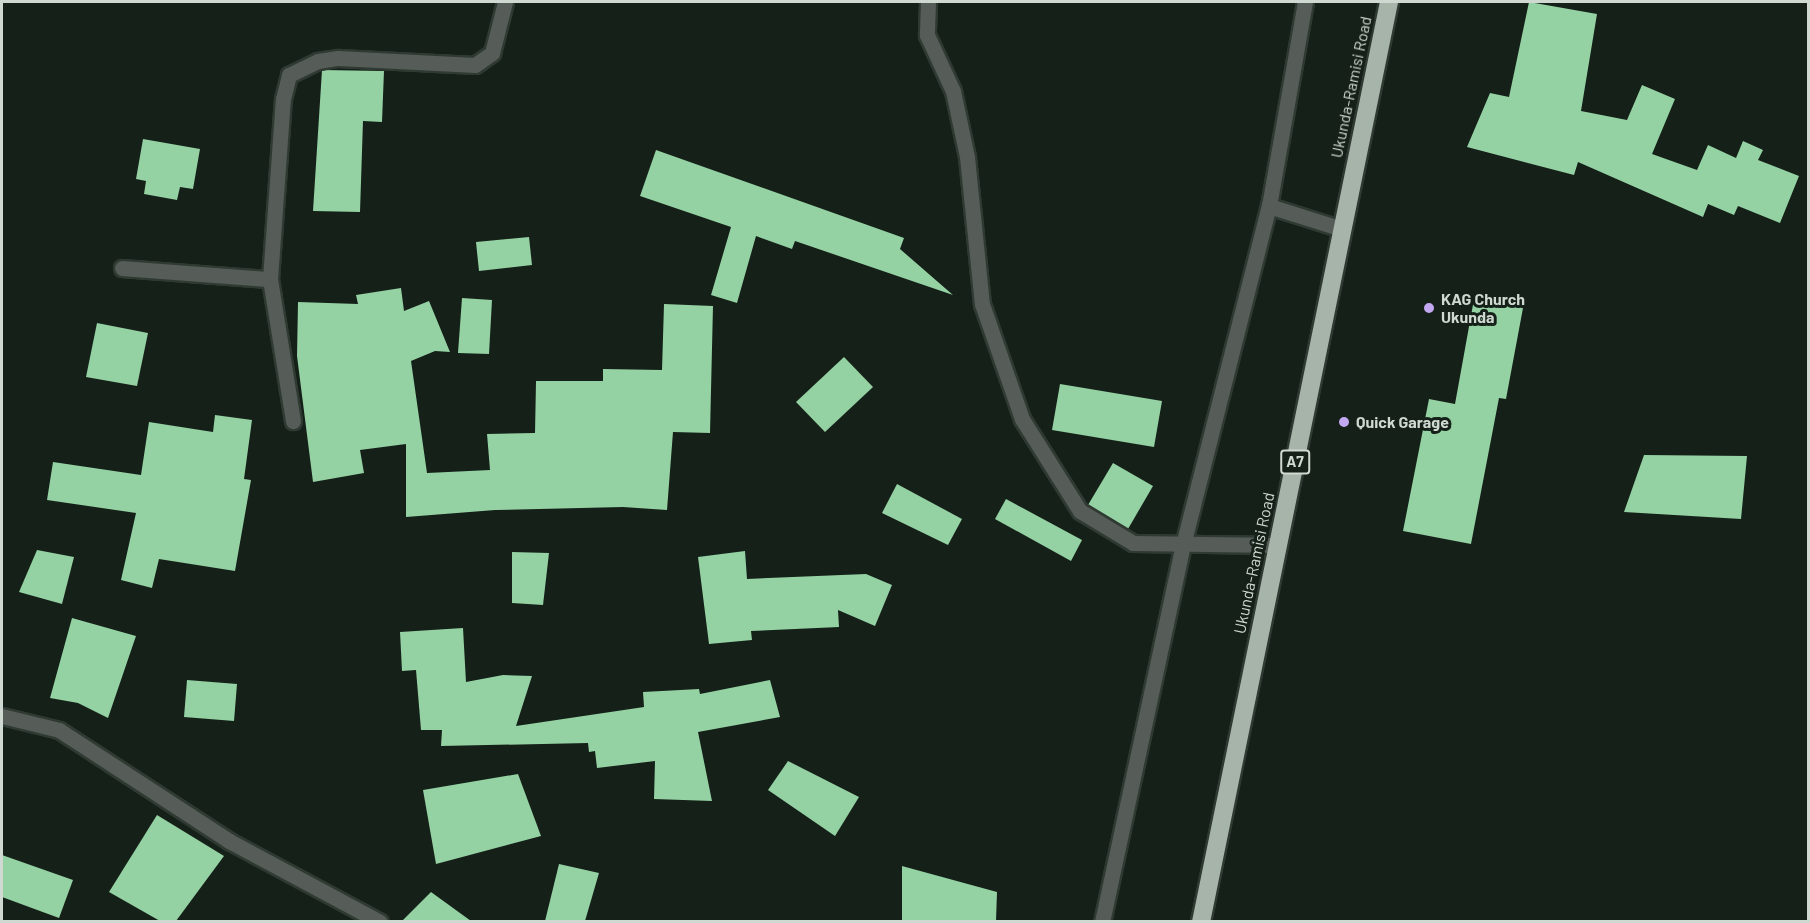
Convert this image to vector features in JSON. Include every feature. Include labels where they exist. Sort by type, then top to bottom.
[{"type":"highway","name":"Ukunda-Ramisi Road","points":[[1201,921],[1389,2]]},
{"type":"street","points":[[293,421],[270,279],[283,99],[289,75],[318,61],[339,58],[475,65],[492,53],[505,2]]},
{"type":"street","points":[[928,2],[927,35],[953,92],[967,157],[982,304],[1022,419],[1080,511],[1133,543],[1278,545]]},
{"type":"street","points":[[1102,921],[1184,542],[1269,206],[1305,2]]},
{"type":"street","points":[[1269,206],[1342,229]]},
{"type":"street","points":[[122,268],[270,279]]},
{"type":"street","points":[[2,716],[59,730],[229,841],[380,921]]},
{"type":"building","points":[[1529,2],[1597,14],[1581,111],[1627,120],[1642,85],[1675,99],[1652,154],[1697,170],[1708,145],[1736,158],[1743,141],[1763,150],[1758,160],[1799,176],[1780,223],[1738,206],[1734,215],[1708,204],[1703,217],[1578,162],[1574,175],[1467,147],[1490,93],[1509,97]]},
{"type":"building","points":[[322,70],[384,71],[382,122],[363,121],[360,212],[313,211]]},
{"type":"building","points":[[143,139],[200,149],[193,189],[180,187],[177,200],[144,194],[146,181],[136,179]]},
{"type":"building","points":[[656,150],[904,238],[900,249],[953,295],[795,241],[792,249],[756,236],[737,303],[711,295],[731,227],[640,196]]},
{"type":"building","points":[[529,237],[532,265],[479,271],[476,242]]},
{"type":"building","points":[[401,288],[404,311],[429,301],[450,352],[435,351],[411,361],[427,473],[490,470],[487,434],[535,433],[536,381],[603,381],[603,369],[662,370],[664,304],[713,306],[710,433],[673,432],[667,510],[623,507],[495,510],[406,517],[406,444],[360,450],[364,473],[313,482],[297,356],[298,302],[358,304],[356,295]]},
{"type":"building","points":[[462,298],[492,300],[489,354],[458,353]]},
{"type":"building","points":[[1474,299],[1523,308],[1506,399],[1499,398],[1471,544],[1403,531],[1429,399],[1455,404]]},
{"type":"building","points":[[97,323],[148,333],[137,386],[86,377]]},
{"type":"building","points":[[844,357],[873,387],[825,432],[796,402]]},
{"type":"building","points":[[1060,384],[1162,401],[1154,447],[1052,430]]},
{"type":"building","points":[[215,415],[252,420],[244,479],[251,480],[235,571],[159,559],[152,588],[121,580],[136,513],[47,500],[53,462],[141,475],[149,422],[213,432]]},
{"type":"building","points":[[1644,455],[1747,456],[1741,519],[1624,512]]},
{"type":"building","points":[[1113,463],[1153,486],[1128,529],[1088,505]]},
{"type":"building","points":[[897,484],[962,519],[948,545],[882,513]]},
{"type":"building","points":[[1006,499],[1082,540],[1071,561],[995,519]]},
{"type":"building","points":[[37,550],[74,557],[62,604],[19,592]]},
{"type":"building","points":[[745,551],[747,579],[866,574],[892,585],[875,626],[838,610],[839,627],[751,631],[752,640],[709,644],[698,557]]},
{"type":"building","points":[[512,552],[549,553],[543,605],[512,603]]},
{"type":"building","points":[[72,618],[136,636],[108,718],[78,703],[50,698]]},
{"type":"building","points":[[463,628],[466,682],[503,675],[532,676],[516,726],[644,707],[643,692],[699,689],[700,694],[770,680],[780,717],[698,732],[712,801],[654,799],[655,761],[597,768],[595,751],[589,752],[588,743],[441,746],[442,730],[421,730],[416,670],[402,671],[400,632]]},
{"type":"building","points":[[187,680],[237,684],[234,721],[184,717]]},
{"type":"building","points":[[788,761],[859,797],[835,836],[768,790]]},
{"type":"building","points":[[518,774],[541,836],[436,864],[423,790]]},
{"type":"building","points":[[157,815],[224,856],[176,921],[160,921],[109,892]]},
{"type":"building","points":[[2,855],[73,880],[59,918],[2,897]]},
{"type":"building","points":[[559,864],[599,873],[585,921],[545,921]]},
{"type":"building","points":[[902,866],[997,892],[996,921],[902,921]]},
{"type":"building","points":[[431,892],[471,921],[402,921]]},
{"type":"place","name":"KAG Church Ukunda","points":[[1429,308]]},
{"type":"place","name":"Quick Garage","points":[[1344,422]]}]
